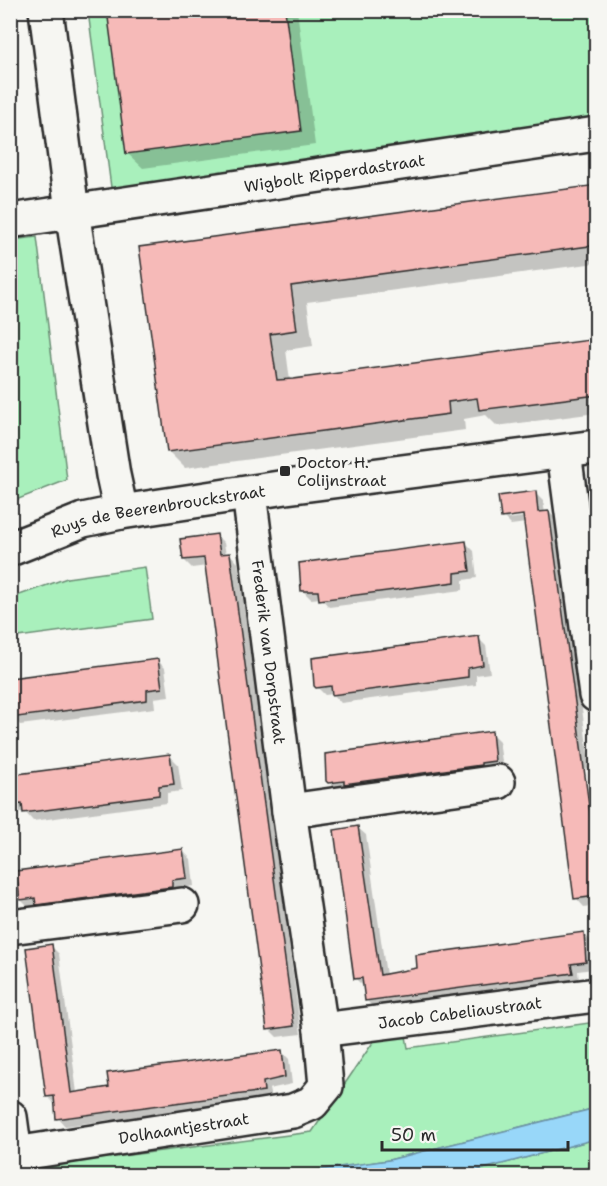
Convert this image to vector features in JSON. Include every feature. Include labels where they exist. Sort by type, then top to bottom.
[{"type":"street","points":[[46,10],[72,211],[113,475],[121,512]]},
{"type":"street","name":"Wigbolt Ripperdastraat","points":[[10,221],[597,134]]},
{"type":"street","name":"Ruys de Beerenbrouckstraat","points":[[10,549],[83,520],[121,512],[597,447]]},
{"type":"street","points":[[564,452],[597,695]]},
{"type":"street","name":"Frederik van Dorpstraat","points":[[249,493],[289,811],[321,1030]]},
{"type":"street","points":[[289,811],[498,782]]},
{"type":"street","points":[[10,927],[182,906]]},
{"type":"street","name":"Jacob Cabeliaustraat","points":[[321,1030],[597,995]]},
{"type":"street","name":"Dolhaantjestraat","points":[[10,1117],[15,1154],[293,1111],[312,1103],[326,1086],[321,1030]]},
{"type":"green space","points":[[88,11],[596,11],[596,130],[112,195]]},
{"type":"green space","points":[[37,237],[67,480],[11,502],[10,360],[17,360],[10,313],[11,240]]},
{"type":"green space","points":[[145,567],[152,619],[11,638],[11,598],[67,578]]},
{"type":"green space","points":[[596,1022],[596,1108],[389,1160],[281,1176],[11,1176],[10,1170],[312,1132],[378,1035],[405,1030],[408,1048]]},
{"type":"green space","points":[[596,1139],[596,1166],[556,1175],[456,1176]]},
{"type":"water","points":[[596,1108],[596,1139],[456,1176],[281,1175],[389,1160]]},
{"type":"building","points":[[107,10],[285,10],[301,131],[126,154]]},
{"type":"building","points":[[597,185],[597,245],[291,286],[297,330],[270,334],[277,380],[597,339],[597,395],[479,410],[477,398],[448,402],[449,414],[167,452],[139,247]]},
{"type":"building","points":[[536,491],[538,512],[549,511],[597,864],[597,896],[574,899],[523,515],[501,518],[498,496]]},
{"type":"building","points":[[217,534],[220,554],[230,553],[294,1026],[267,1030],[204,558],[183,560],[180,539]]},
{"type":"building","points":[[466,541],[470,571],[455,573],[455,582],[319,600],[318,591],[301,591],[299,563]]},
{"type":"building","points":[[479,636],[483,665],[468,668],[468,677],[332,695],[331,686],[316,688],[314,686],[312,658]]},
{"type":"building","points":[[158,659],[162,688],[147,690],[147,700],[10,718],[10,678]]},
{"type":"building","points":[[492,731],[495,761],[481,763],[481,765],[344,784],[344,781],[328,783],[326,781],[325,754]]},
{"type":"building","points":[[170,754],[174,784],[159,786],[159,795],[23,813],[22,804],[10,805],[10,775]]},
{"type":"building","points":[[358,826],[380,975],[417,968],[416,955],[584,932],[586,962],[571,964],[573,973],[365,1001],[362,978],[354,979],[334,830]]},
{"type":"building","points":[[183,849],[187,878],[172,880],[172,887],[36,905],[35,898],[20,900],[16,871]]},
{"type":"building","points":[[52,944],[71,1093],[109,1087],[107,1073],[282,1050],[285,1077],[263,1082],[264,1091],[56,1119],[54,1096],[46,1097],[26,948]]},
{"type":"place","name":"Doctor H. Colijnstraat","points":[[285,471]]}]
